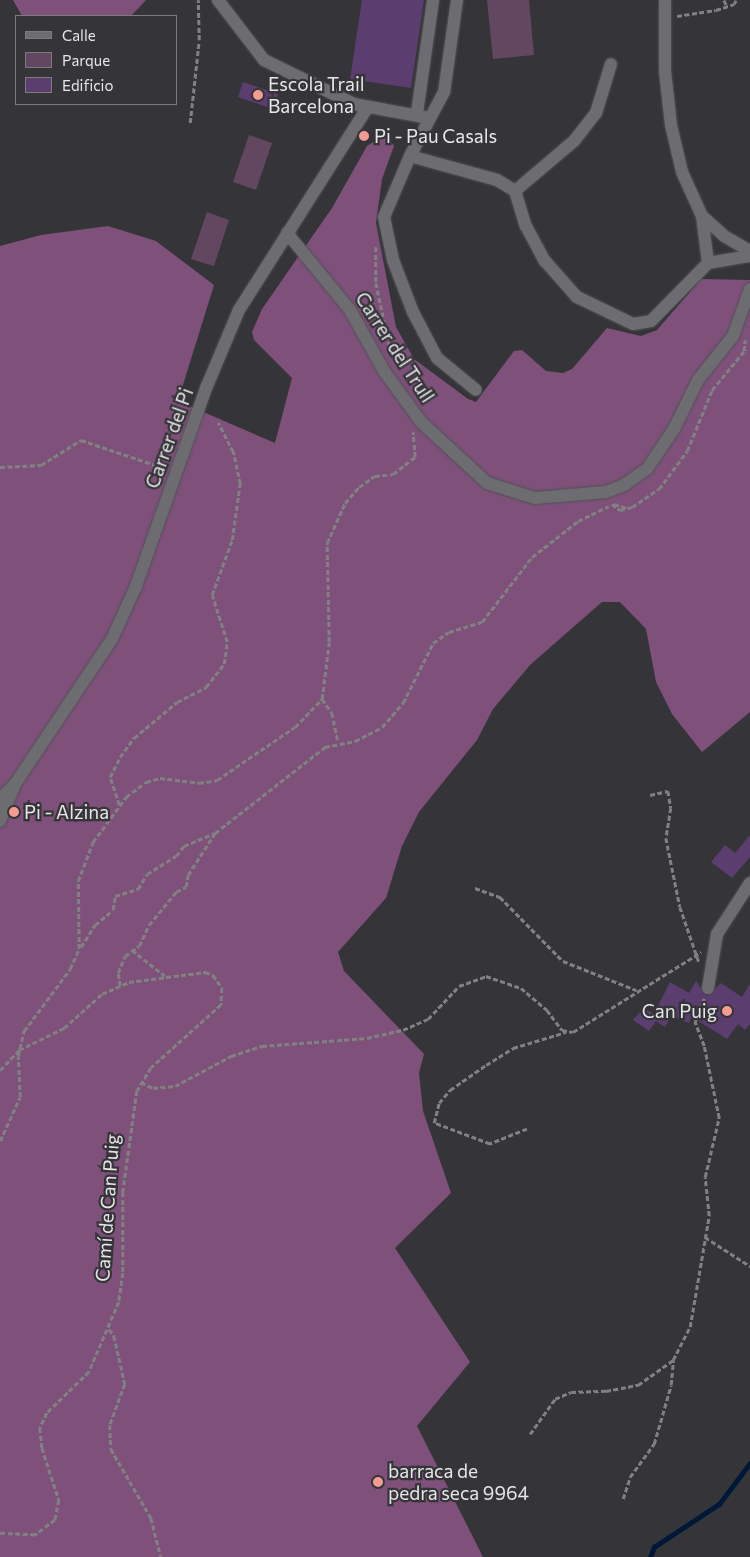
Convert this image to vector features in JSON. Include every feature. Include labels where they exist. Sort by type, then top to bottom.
[{"type":"street","points":[[218,0],[264,60],[367,108],[423,115]]},
{"type":"street","points":[[385,221],[410,156],[423,115],[433,0]]},
{"type":"street","points":[[423,115],[444,92],[457,0]]},
{"type":"street","points":[[665,0],[665,71],[671,125],[682,172],[702,216],[708,263]]},
{"type":"street","points":[[514,191],[574,141],[596,113],[611,64]]},
{"type":"street","name":"Carrer del Pi","points":[[0,800],[15,784],[112,639],[136,586],[176,472],[233,324],[287,233],[367,108]]},
{"type":"street","points":[[410,156],[497,180],[514,191],[526,226],[545,261],[577,297],[633,324],[650,321],[708,263],[750,256]]},
{"type":"street","points":[[702,216],[724,236],[750,250]]},
{"type":"street","name":"Carrer del Trull","points":[[385,221],[393,260],[413,312],[433,350],[476,390]]},
{"type":"street","name":"Carrer del Trull","points":[[287,233],[350,310],[384,371],[413,412],[487,483],[535,498],[606,492],[630,481],[654,460],[698,380],[733,336],[750,289]]},
{"type":"street","name":"Carrer del Pi","points":[[0,821],[15,784]]},
{"type":"street","points":[[709,983],[712,946],[750,882]]},
{"type":"path","points":[[190,123],[199,40],[198,0]]},
{"type":"path","points":[[724,0],[727,6]]},
{"type":"path","points":[[665,17],[690,16],[727,6],[736,0]]},
{"type":"path","points":[[385,221],[376,248],[376,283],[394,367]]},
{"type":"path","points":[[120,986],[118,973],[132,950],[176,892],[186,887],[188,874],[216,833],[312,756],[338,741],[346,743],[382,727],[403,703],[433,643],[449,632],[482,622],[532,557],[578,521],[612,504],[620,510],[638,505],[659,489],[687,451],[712,390],[750,348]]},
{"type":"path","points":[[79,950],[80,870],[93,842],[119,805],[136,788],[154,779],[205,783],[224,777],[295,727],[322,699],[329,642],[326,543],[338,516],[359,487],[375,476],[393,474],[415,457],[413,412]]},
{"type":"path","points":[[119,805],[110,777],[120,757],[134,738],[177,702],[206,687],[224,664],[227,642],[212,595],[232,540],[240,484],[234,452],[218,424]]},
{"type":"path","points":[[0,467],[41,466],[81,440],[176,472]]},
{"type":"path","points":[[322,699],[332,713],[338,741]]},
{"type":"path","points":[[622,1499],[630,1477],[654,1444],[671,1385],[673,1360],[690,1327],[709,1216],[705,1177],[719,1118],[704,1046],[695,1022],[709,983],[695,956],[666,838],[671,808],[668,791],[650,795]]},
{"type":"path","points":[[0,1070],[19,1050],[34,1014],[56,989],[90,932],[113,910],[115,896],[138,889],[146,874],[176,856],[184,846],[203,834],[216,833]]},
{"type":"path","points":[[475,888],[500,897],[563,961],[636,990]]},
{"type":"path","points":[[527,1129],[490,1144],[434,1124],[445,1097],[479,1070],[513,1048],[583,1027],[636,990],[712,946]]},
{"type":"path","points":[[132,950],[164,976]]},
{"type":"path","name":"Camí de Can Puig","points":[[0,1533],[35,1535],[54,1520],[59,1500],[42,1448],[42,1419],[89,1372],[108,1329],[123,1273],[123,1192],[141,1082],[163,1055],[221,1005],[224,996],[213,974],[164,976],[120,986],[102,994],[64,1028],[19,1050]]},
{"type":"path","points":[[141,1082],[153,1088],[175,1086],[257,1047],[397,1032],[428,1019],[467,981],[486,976],[525,991],[566,1032]]},
{"type":"path","points":[[0,1141],[20,1097],[19,1050]]},
{"type":"path","points":[[705,1237],[750,1266]]},
{"type":"path","points":[[108,1329],[114,1336],[125,1384],[110,1425],[111,1449],[152,1518],[161,1557]]},
{"type":"path","points":[[530,1434],[555,1399],[571,1392],[606,1392],[638,1385],[673,1360]]},
{"type":"green space","points":[[487,0],[529,0],[534,55],[493,59]]},
{"type":"green space","points":[[249,135],[272,143],[256,190],[233,182]]},
{"type":"green space","points":[[207,212],[229,220],[214,266],[191,259]]},
{"type":"shaded area","points":[[13,0],[146,0],[132,15],[21,15]]},
{"type":"shaded area","points":[[381,137],[389,139],[394,146],[382,179],[376,223],[396,327],[414,359],[468,399],[476,402],[514,351],[522,350],[546,371],[563,373],[572,369],[607,328],[641,336],[657,330],[701,279],[750,280],[750,712],[702,752],[672,714],[656,682],[646,629],[620,602],[602,602],[530,665],[493,709],[477,740],[419,812],[402,846],[386,898],[338,952],[344,971],[424,1054],[419,1073],[423,1111],[451,1193],[395,1248],[470,1362],[417,1426],[483,1557],[0,1557],[0,246],[41,235],[108,226],[156,241],[214,285],[178,401],[275,443],[292,378],[254,340],[252,332],[262,309],[332,208],[367,146]]},
{"type":"building","points":[[362,0],[424,0],[411,88],[350,79]]},
{"type":"building","name":"Escola Trail Barcelona","points":[[243,82],[278,94],[273,109],[238,97]]},
{"type":"building","points":[[750,835],[750,857],[732,878],[711,862],[725,845],[735,853]]},
{"type":"building","points":[[696,981],[707,996],[721,983],[742,997],[750,984],[750,1024],[745,1030],[738,1024],[727,1039],[692,1017],[689,1023],[671,1016],[665,1027],[656,1021],[649,1031],[633,1020],[644,1008],[654,1014],[670,982],[689,993]]},
{"type":"waterway","points":[[650,1557],[654,1547],[719,1504],[750,1463]]},
{"type":"place","name":"Escola Trail Barcelona","points":[[258,95]]},
{"type":"place","name":"Pi - Pau Casals","points":[[364,136]]},
{"type":"place","name":"Pi - Alzina","points":[[14,812]]},
{"type":"place","name":"Can Puig","points":[[727,1011]]},
{"type":"place","name":"barraca de pedra seca 9964","points":[[378,1482]]}]
